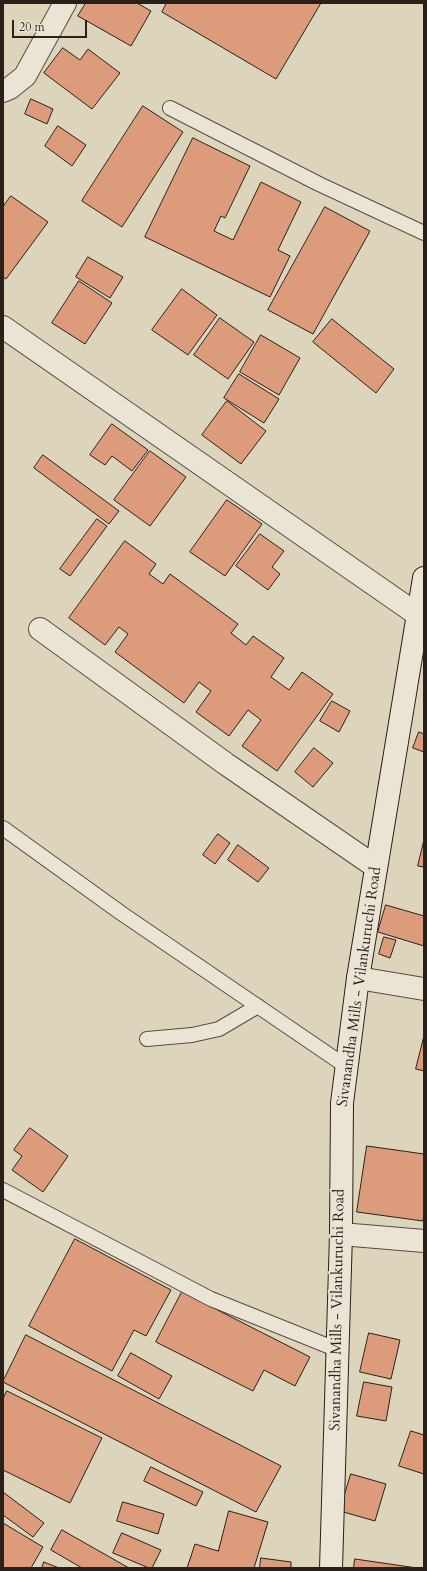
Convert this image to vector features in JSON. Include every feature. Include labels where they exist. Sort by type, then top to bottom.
[{"type":"street","points":[[3,91],[10,88],[25,76],[65,3]]},
{"type":"street","points":[[3,327],[418,615]]},
{"type":"street","name":"Sivanandha Mills - Vilankuruchi Road","points":[[331,1568],[341,1234],[342,1103],[358,978],[424,578]]},
{"type":"street","points":[[40,629],[226,764],[376,867]]},
{"type":"street","points":[[358,978],[424,989]]},
{"type":"street","points":[[341,1234],[424,1241]]},
{"type":"lane","points":[[170,108],[319,184],[424,233]]},
{"type":"lane","points":[[3,828],[121,913],[347,1067]]},
{"type":"lane","points":[[147,1039],[192,1035],[219,1029],[258,1006]]},
{"type":"lane","points":[[3,1190],[211,1299],[338,1350]]},
{"type":"building","points":[[86,3],[137,3],[151,11],[131,46],[78,16]]},
{"type":"building","points":[[167,3],[321,3],[276,79],[162,12]]},
{"type":"building","points":[[63,48],[80,60],[88,49],[120,73],[92,109],[44,73]]},
{"type":"building","points":[[31,99],[53,109],[47,124],[25,114]]},
{"type":"building","points":[[143,106],[183,132],[122,227],[82,201]]},
{"type":"building","points":[[58,126],[86,145],[72,166],[45,146]]},
{"type":"building","points":[[193,138],[250,166],[225,218],[221,216],[214,231],[233,240],[261,182],[301,202],[278,250],[290,256],[270,297],[145,237]]},
{"type":"building","points":[[11,196],[48,222],[6,279],[3,277],[3,207]]},
{"type":"building","points":[[325,207],[370,231],[313,334],[268,310]]},
{"type":"building","points":[[88,257],[123,277],[110,298],[76,277]]},
{"type":"building","points":[[79,281],[112,303],[85,344],[52,323]]},
{"type":"building","points":[[182,289],[217,315],[188,355],[152,330]]},
{"type":"building","points":[[220,318],[254,342],[228,379],[194,355]]},
{"type":"building","points":[[332,319],[394,369],[376,393],[313,342]]},
{"type":"building","points":[[261,335],[300,358],[279,395],[240,372]]},
{"type":"building","points":[[239,374],[279,399],[264,423],[224,398]]},
{"type":"building","points":[[227,401],[266,431],[241,464],[202,435]]},
{"type":"building","points":[[112,424],[148,450],[132,471],[112,456],[105,465],[90,455]]},
{"type":"building","points":[[150,451],[186,477],[150,526],[114,500]]},
{"type":"building","points":[[43,455],[119,511],[109,524],[34,468]]},
{"type":"building","points":[[227,500],[262,524],[225,576],[190,552]]},
{"type":"building","points":[[97,519],[107,526],[70,576],[60,569]]},
{"type":"building","points":[[260,534],[284,551],[272,567],[280,574],[268,590],[236,566]]},
{"type":"building","points":[[125,541],[156,564],[149,574],[163,584],[170,574],[238,624],[231,633],[246,645],[253,636],[284,658],[271,677],[289,690],[302,672],[333,694],[277,771],[242,746],[261,720],[248,710],[229,736],[196,712],[211,691],[199,682],[184,703],[115,652],[128,634],[119,627],[105,645],[69,618]]},
{"type":"building","points":[[332,701],[350,711],[339,732],[320,721]]},
{"type":"building","points":[[419,732],[424,734],[424,752],[413,748]]},
{"type":"building","points":[[314,748],[333,763],[313,787],[295,772]]},
{"type":"building","points":[[218,834],[230,843],[215,864],[203,855]]},
{"type":"building","points":[[424,840],[424,867],[418,866]]},
{"type":"building","points":[[238,845],[269,868],[258,882],[228,860]]},
{"type":"building","points":[[386,905],[424,916],[424,946],[378,932]]},
{"type":"building","points":[[384,937],[396,940],[390,958],[379,954]]},
{"type":"building","points":[[424,1036],[424,1071],[416,1069]]},
{"type":"building","points":[[30,1128],[68,1156],[43,1192],[12,1170],[22,1156],[14,1150]]},
{"type":"building","points":[[367,1146],[424,1154],[423,1221],[357,1212]]},
{"type":"building","points":[[75,1239],[171,1290],[146,1336],[134,1330],[112,1371],[29,1326]]},
{"type":"building","points":[[182,1292],[310,1357],[295,1386],[264,1370],[253,1391],[156,1342]]},
{"type":"building","points":[[369,1333],[400,1340],[391,1379],[360,1372]]},
{"type":"building","points":[[26,1335],[281,1466],[256,1512],[3,1382]]},
{"type":"building","points":[[131,1353],[172,1376],[159,1399],[118,1376]]},
{"type":"building","points":[[364,1382],[392,1387],[386,1421],[357,1416]]},
{"type":"building","points":[[7,1391],[102,1438],[70,1503],[3,1470],[3,1399]]},
{"type":"building","points":[[411,1431],[424,1435],[424,1474],[399,1466]]},
{"type":"building","points":[[151,1467],[203,1492],[196,1506],[144,1481]]},
{"type":"building","points":[[351,1474],[386,1484],[375,1521],[340,1511]]},
{"type":"building","points":[[3,1492],[44,1523],[33,1537],[3,1515]]},
{"type":"building","points":[[123,1502],[164,1514],[158,1534],[117,1521]]},
{"type":"building","points":[[229,1511],[268,1522],[254,1568],[187,1568],[195,1544],[218,1551]]},
{"type":"building","points":[[3,1523],[43,1547],[31,1568],[3,1568]]},
{"type":"building","points":[[62,1530],[129,1568],[82,1568],[51,1550]]},
{"type":"building","points":[[122,1533],[161,1550],[152,1568],[113,1553]]},
{"type":"building","points":[[261,1558],[291,1562],[291,1568],[260,1568]]},
{"type":"building","points":[[355,1559],[417,1568],[354,1568]]},
{"type":"building","points":[[44,1562],[59,1568],[42,1568]]}]
